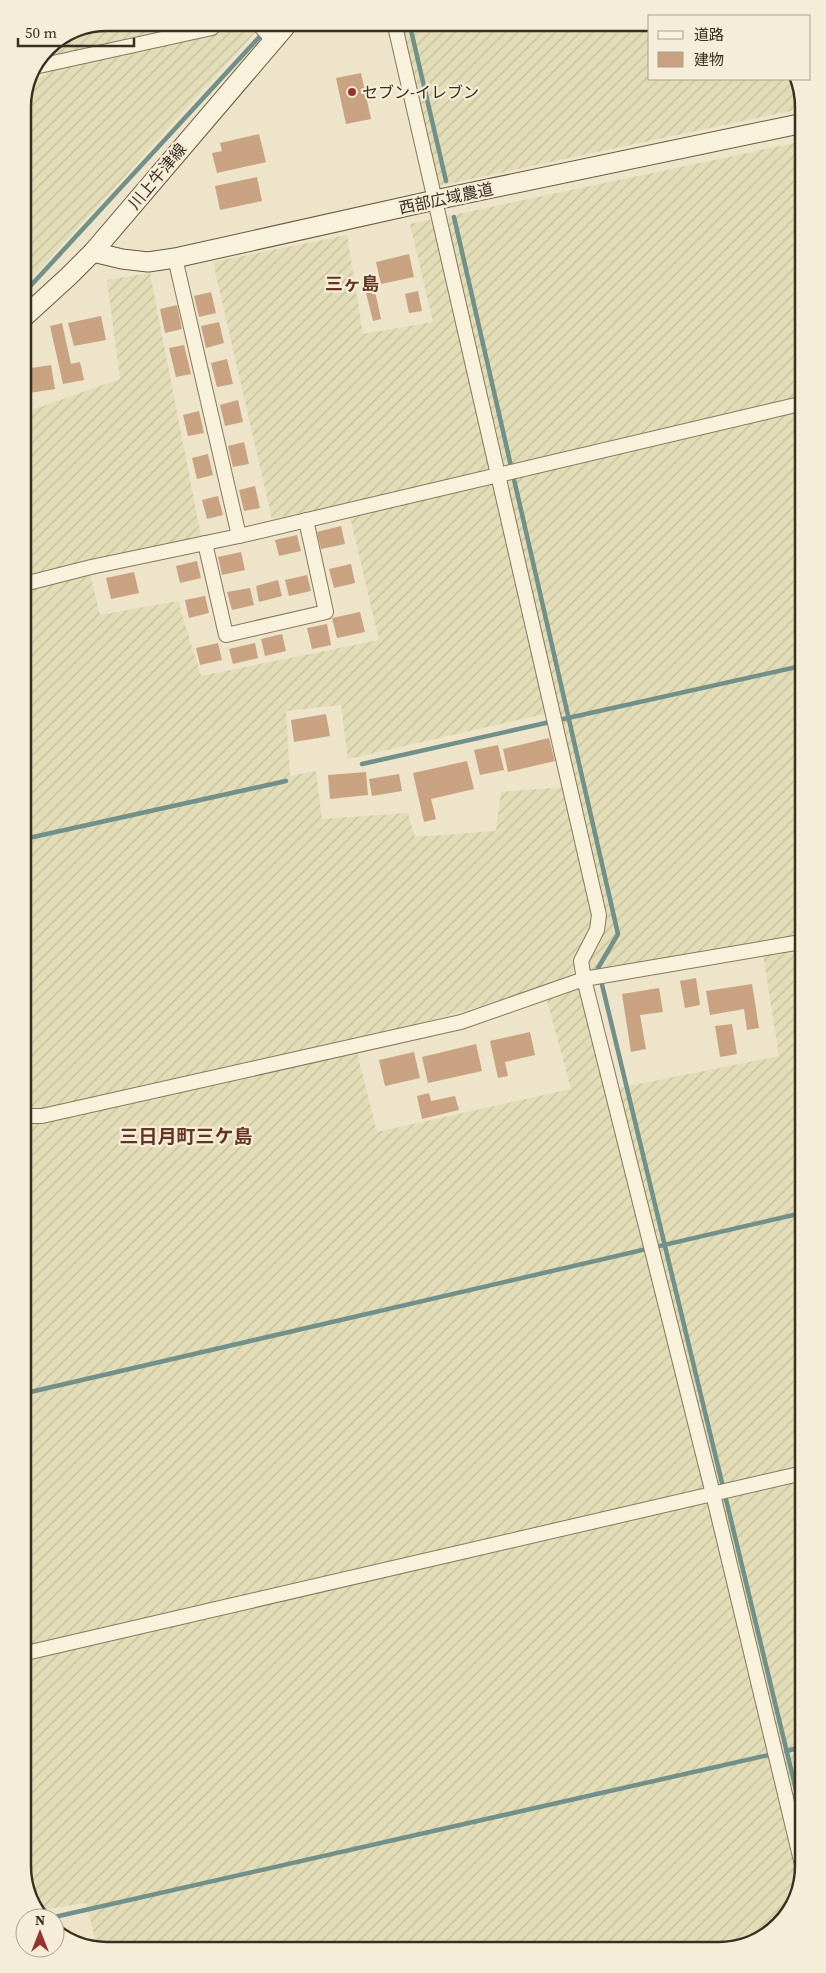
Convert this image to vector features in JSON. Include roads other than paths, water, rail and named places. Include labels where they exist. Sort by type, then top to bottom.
[{"type":"street","points":[[45,65],[198,31]]},
{"type":"street","name":"川上牛津線","points":[[31,311],[70,276],[92,252],[273,31]]},
{"type":"street","points":[[396,31],[599,915],[598,930],[581,961],[584,979],[713,1494],[795,1838]]},
{"type":"street","name":"西部広域農道","points":[[92,252],[122,259],[148,262],[175,258],[435,200],[795,125]]},
{"type":"street","points":[[175,258],[239,536]]},
{"type":"street","points":[[31,582],[91,567],[239,536],[498,476],[795,405]]},
{"type":"street","points":[[205,543],[226,635],[290,621],[326,612],[306,520]]},
{"type":"street","points":[[31,1116],[42,1116],[460,1022],[584,979],[795,943]]},
{"type":"street","points":[[31,1652],[795,1475]]},
{"type":"waterway","points":[[411,31],[446,181]]},
{"type":"waterway","points":[[31,285],[264,32]]},
{"type":"waterway","points":[[454,217],[618,934],[598,968],[795,1786]]},
{"type":"waterway","points":[[362,764],[795,667]]},
{"type":"waterway","points":[[31,837],[286,781]]},
{"type":"waterway","points":[[31,1392],[795,1215]]},
{"type":"waterway","points":[[786,1751],[795,1749]]},
{"type":"waterway","points":[[65,1915],[773,1754]]},
{"type":"place","name":"セブン-イレブン","points":[[352,92]]},
{"type":"district","name":"三ヶ島","points":[[352,283]]},
{"type":"district","name":"三日月町三ケ島","points":[[186,1136]]}]
